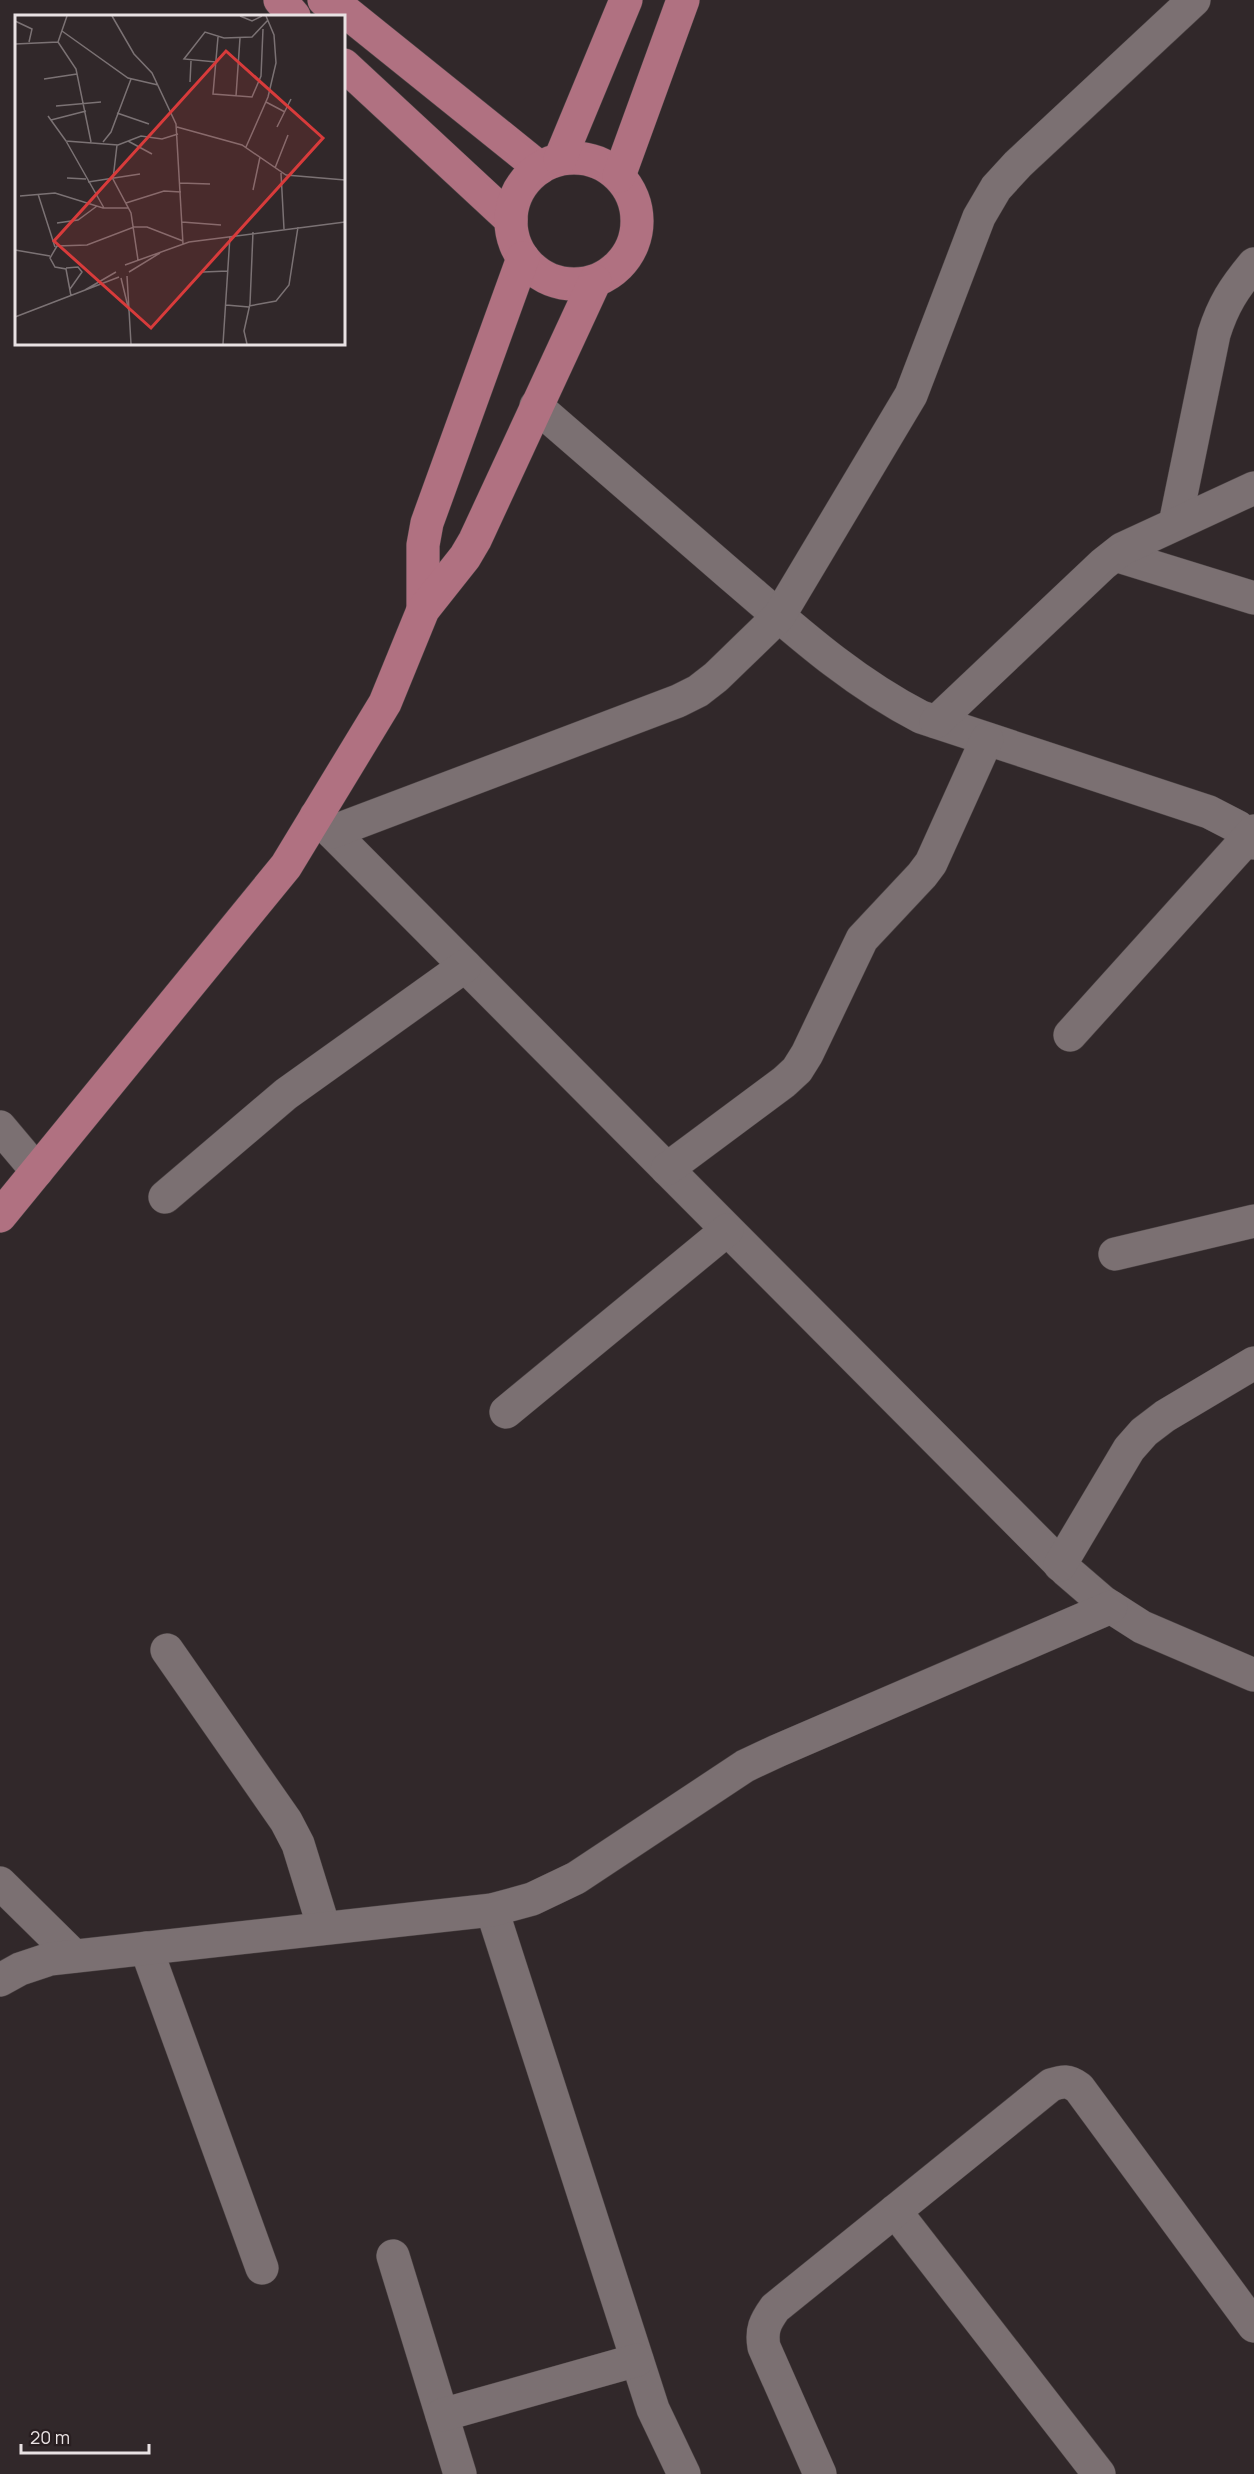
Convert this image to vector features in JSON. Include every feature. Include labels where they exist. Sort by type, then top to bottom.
[{"type":"main road","points":[[280,0],[293,15]]},
{"type":"main road","points":[[324,0],[346,12],[550,164]]},
{"type":"main road","points":[[550,164],[626,0]]},
{"type":"main road","points":[[620,176],[683,0]]},
{"type":"main road","points":[[345,66],[511,220]]},
{"type":"main road","points":[[582,158],[602,164],[620,176],[632,194],[638,215],[636,237],[627,256],[613,271],[595,281],[575,284],[555,281],[537,272],[523,258],[514,240],[511,220],[515,201],[524,183],[550,164],[582,158]]},
{"type":"main road","points":[[423,610],[423,545],[427,523],[523,258]]},
{"type":"main road","points":[[0,1216],[286,866],[324,824],[385,703],[423,610],[465,557],[475,540],[595,281]]},
{"type":"street","points":[[1194,0],[1018,164],[996,188],[979,216],[911,394],[779,616],[716,677],[698,691],[678,701],[324,824],[1060,1564],[1111,1607],[1142,1627],[1254,1675]]},
{"type":"street","points":[[1175,524],[1214,334],[1222,309],[1238,283],[1254,264]]},
{"type":"street","points":[[536,406],[848,674],[884,698],[936,722],[1209,812],[1252,837],[1070,1035]]},
{"type":"street","points":[[936,722],[1115,555],[1175,524],[1254,488]]},
{"type":"street","points":[[1115,555],[1254,598]]},
{"type":"street","points":[[667,1169],[797,1070],[807,1054],[862,939],[922,875],[931,862],[987,739]]},
{"type":"street","points":[[165,1197],[286,1094],[465,966]]},
{"type":"street","points":[[0,1127],[37,1171]]},
{"type":"street","points":[[1115,1254],[1254,1221]]},
{"type":"street","points":[[506,1412],[727,1230]]},
{"type":"street","points":[[1060,1564],[1130,1449],[1144,1432],[1165,1416],[1254,1363]]},
{"type":"street","points":[[0,1980],[50,1959],[492,1910],[532,1899],[576,1878],[746,1766],[777,1750],[1111,1607]]},
{"type":"street","points":[[167,1650],[286,1821],[298,1844],[324,1928]]},
{"type":"street","points":[[0,1883],[74,1956]]},
{"type":"street","points":[[492,1910],[653,2409],[684,2474]]},
{"type":"street","points":[[146,1948],[262,2268]]},
{"type":"street","points":[[820,2474],[764,2347],[761,2332],[766,2320],[775,2308],[1051,2085],[1063,2081],[1071,2082],[1079,2088],[1254,2326]]},
{"type":"street","points":[[895,2211],[1099,2474]]},
{"type":"street","points":[[393,2256],[460,2474]]},
{"type":"street","points":[[442,2415],[637,2360]]}]
